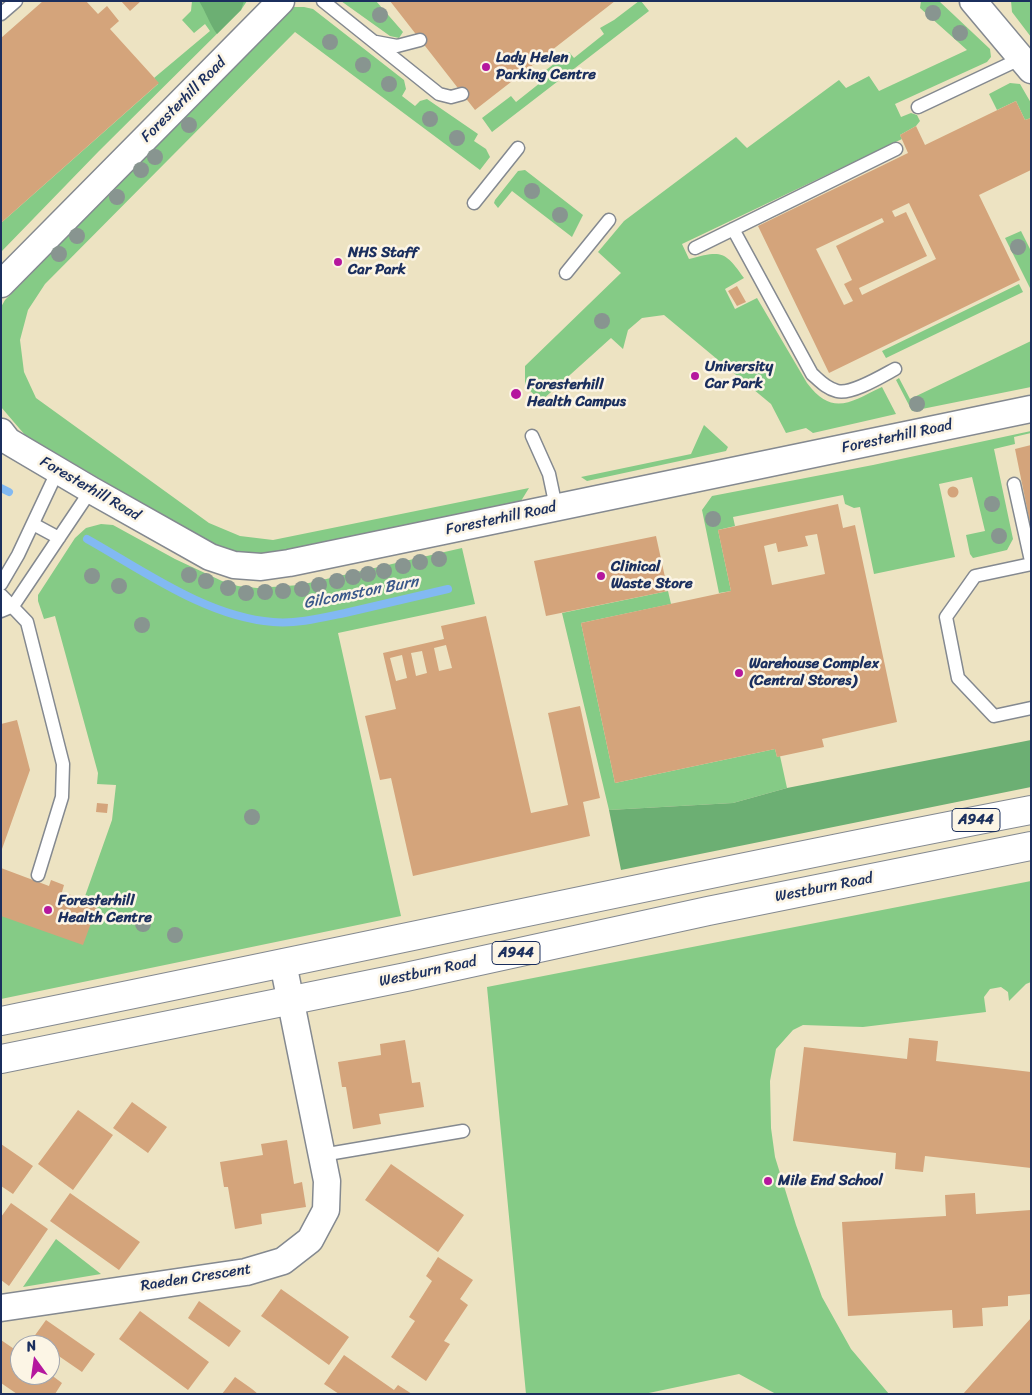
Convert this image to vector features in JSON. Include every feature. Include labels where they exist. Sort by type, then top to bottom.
[{"type":"main road","name":"A944","points":[[1,1021],[706,874],[1031,810]]},
{"type":"main road","name":"Westburn Road","points":[[1,1059],[406,977],[708,911],[1031,846]]},
{"type":"street","name":"Foresterhill Road","points":[[1,284],[277,2]]},
{"type":"street","points":[[981,4],[1026,64]]},
{"type":"street","name":"Foresterhill Road","points":[[1,432],[8,441],[210,557],[234,565],[261,567],[289,563],[1031,409]]},
{"type":"street","name":"Raeden Crescent","points":[[1,1308],[246,1272],[283,1261],[310,1240],[326,1210],[327,1181],[283,963]]},
{"type":"lane","points":[[1,14],[16,1]]},
{"type":"lane","points":[[323,1],[439,94],[451,97],[462,94]]},
{"type":"lane","points":[[374,41],[397,46],[420,40]]},
{"type":"lane","points":[[918,107],[1026,64]]},
{"type":"lane","points":[[474,203],[518,148]]},
{"type":"lane","points":[[694,248],[896,149]]},
{"type":"lane","points":[[566,272],[609,220]]},
{"type":"lane","points":[[733,229],[812,374],[822,384],[839,392],[857,388],[895,369]]},
{"type":"lane","points":[[532,436],[548,474],[556,507]]},
{"type":"lane","points":[[1,584],[18,555],[58,470]]},
{"type":"lane","points":[[1014,484],[1031,563],[974,576],[946,617],[958,678],[994,716],[1031,708]]},
{"type":"lane","points":[[7,608],[59,538],[91,490]]},
{"type":"lane","points":[[33,524],[59,538]]},
{"type":"lane","points":[[1,595],[7,608],[27,622],[63,764],[62,797],[38,875]]},
{"type":"lane","points":[[322,1155],[463,1131]]},
{"type":"green space","points":[[192,1],[247,1],[241,10],[99,151],[1,252],[1,223],[158,84],[154,78],[210,31],[205,24],[194,33],[182,20],[191,11]]},
{"type":"green space","points":[[199,1],[244,1],[241,10],[217,34]]},
{"type":"green space","points":[[341,1],[376,1],[403,32],[399,38],[390,36]]},
{"type":"green space","points":[[639,1],[649,11],[492,132],[482,118],[511,96],[516,102],[545,79],[541,74],[569,52],[574,58],[604,34],[600,28]]},
{"type":"green space","points":[[921,1],[939,1],[990,49],[991,57],[987,62],[895,104],[901,117],[911,113],[917,115],[920,121],[916,126],[900,135],[902,139],[682,244],[689,259],[716,254],[722,255],[732,262],[744,278],[725,289],[735,309],[757,298],[807,383],[816,394],[825,400],[842,403],[882,387],[896,414],[813,433],[806,428],[786,433],[771,404],[664,315],[642,318],[628,330],[623,349],[611,338],[541,401],[525,386],[525,366],[621,273],[598,252],[624,221],[736,137],[747,148],[839,80],[846,88],[869,76],[879,91],[967,50],[920,8]]},
{"type":"green space","points":[[1011,1],[1031,1],[1031,37],[1012,12]]},
{"type":"green space","points":[[294,7],[313,9],[404,80],[406,89],[402,96],[415,106],[420,101],[427,99],[478,134],[474,141],[486,149],[490,157],[480,170],[295,32],[45,284],[28,310],[20,340],[24,372],[36,398],[209,523],[240,536],[273,540],[529,488],[521,501],[261,555],[237,554],[215,546],[25,435],[1,407],[1,307],[5,300]]},
{"type":"green space","points":[[1010,83],[1020,84],[1031,103],[1031,118],[1025,120],[1016,101],[997,110],[989,94]]},
{"type":"green space","points":[[525,170],[583,215],[572,237],[512,191],[498,208],[494,203],[518,171]]},
{"type":"green space","points":[[1021,231],[1031,251],[1030,288],[1005,238]]},
{"type":"green space","points":[[1019,284],[1023,292],[886,358],[882,351]]},
{"type":"green space","points":[[1031,341],[1031,387],[912,411],[896,380],[899,378],[910,399]]},
{"type":"green space","points":[[704,425],[728,447],[726,451],[587,481],[581,477],[691,454]]},
{"type":"green space","points":[[1031,431],[1031,433],[1014,437],[1015,444],[994,449],[1013,539],[1007,550],[973,558],[970,554],[966,535],[985,531],[972,477],[939,484],[955,557],[874,574],[860,507],[854,508],[845,504],[843,495],[733,517],[735,526],[718,530],[731,591],[719,593],[702,510],[712,496],[873,465]]},
{"type":"green space","points":[[101,524],[113,525],[175,559],[222,581],[238,586],[257,588],[300,585],[462,548],[475,604],[338,633],[401,916],[1,999],[1,916],[97,904],[84,899],[112,820],[116,785],[97,784],[98,773],[55,616],[44,619],[38,595],[75,538],[86,528]]},
{"type":"green space","points":[[668,591],[671,604],[581,623],[615,783],[775,749],[777,757],[780,756],[787,788],[733,803],[609,810],[562,613]]},
{"type":"green space","points":[[1031,740],[1031,787],[621,870],[609,810],[733,803],[787,788]]},
{"type":"green space","name":"Mile End School","points":[[1031,881],[1031,982],[1026,984],[1009,1001],[1008,992],[1001,987],[990,989],[984,997],[986,1012],[863,1027],[803,1025],[793,1030],[776,1049],[770,1081],[771,1128],[775,1157],[796,1225],[822,1297],[851,1349],[889,1394],[776,1394],[739,1374],[644,1394],[526,1394],[487,987]]},
{"type":"green space","points":[[56,1239],[101,1274],[23,1287]]},
{"type":"building","points":[[43,1],[86,1],[98,14],[107,6],[119,21],[110,29],[159,83],[1,223],[1,38]]},
{"type":"building","points":[[121,1],[141,1],[130,11]]},
{"type":"building","name":"Lady Helen Parking Centre","points":[[390,1],[615,1],[475,110]]},
{"type":"building","points":[[1016,101],[1025,120],[1031,118],[1031,170],[979,195],[1020,280],[829,373],[758,226],[908,153],[900,135],[916,126],[925,145]],"holes":[[[909,203],[936,259],[862,295],[859,288],[927,256],[906,212],[895,217],[892,211]],[[882,218],[884,222],[836,246],[852,280],[844,284],[853,301],[844,305],[816,249]]]},
{"type":"building","points":[[737,286],[746,302],[737,306],[728,291]]},
{"type":"building","points":[[1031,445],[1031,523],[1030,523],[1015,449]]},
{"type":"building","points":[[953,486],[959,492],[953,498],[947,492]]},
{"type":"building","name":"Warehouse Complex (Central Stores)","points":[[838,504],[843,528],[855,525],[897,722],[822,739],[824,747],[777,757],[775,749],[615,783],[581,623],[731,591],[718,530]],"holes":[[[817,534],[825,574],[772,585],[764,546],[776,543],[778,552],[808,546],[805,536]]]},
{"type":"building","name":"Clinical Waste Store","points":[[656,536],[668,591],[546,616],[534,561]]},
{"type":"building","points":[[486,616],[531,813],[568,805],[548,713],[580,706],[600,798],[583,802],[590,836],[413,876],[391,778],[380,780],[365,716],[396,709],[383,653],[444,639],[441,626]],"holes":[[[446,645],[452,668],[439,671],[434,648]],[[422,651],[427,673],[416,676],[411,653]],[[402,655],[407,678],[396,681],[390,658]]]},
{"type":"building","points":[[17,720],[30,770],[2,849],[1,724]]},
{"type":"building","points":[[97,803],[108,804],[107,813],[96,812]]},
{"type":"building","name":"Foresterhill Health Centre","points":[[1,868],[49,886],[51,880],[64,885],[62,892],[98,904],[83,945],[1,916]]},
{"type":"building","name":"Mile End School","points":[[909,1038],[938,1041],[936,1061],[1031,1072],[1031,1168],[925,1156],[923,1172],[895,1169],[896,1153],[793,1141],[804,1047],[907,1059]]},
{"type":"building","points":[[405,1040],[412,1083],[420,1082],[424,1107],[379,1114],[381,1124],[353,1129],[346,1087],[342,1087],[338,1062],[381,1055],[380,1044]]},
{"type":"building","points":[[132,1102],[167,1127],[148,1153],[113,1128]]},
{"type":"building","points":[[78,1110],[113,1135],[73,1190],[38,1164]]},
{"type":"building","points":[[287,1140],[294,1184],[302,1182],[306,1207],[261,1214],[262,1224],[235,1229],[228,1187],[224,1187],[220,1162],[263,1155],[261,1144]]},
{"type":"building","points":[[1,1144],[33,1166],[13,1194],[1,1186]]},
{"type":"building","points":[[391,1164],[464,1215],[438,1252],[365,1200]]},
{"type":"building","points":[[70,1193],[140,1242],[119,1270],[50,1221]]},
{"type":"building","name":"Mile End School","points":[[975,1193],[976,1214],[1031,1210],[1031,1294],[1008,1296],[1008,1306],[982,1308],[983,1326],[953,1328],[952,1310],[848,1316],[842,1222],[946,1216],[945,1195]]},
{"type":"building","points":[[11,1203],[48,1229],[9,1286],[1,1280],[1,1217]]},
{"type":"building","points":[[438,1257],[473,1280],[460,1299],[468,1305],[444,1341],[450,1344],[426,1381],[391,1357],[415,1321],[409,1317],[432,1281],[426,1276]]},
{"type":"building","points":[[281,1289],[349,1337],[329,1365],[261,1316]]},
{"type":"building","points":[[199,1301],[241,1331],[229,1347],[188,1318]]},
{"type":"building","points":[[140,1311],[209,1362],[188,1390],[119,1339]]},
{"type":"building","points":[[1031,1318],[1031,1394],[963,1394]]},
{"type":"building","points":[[46,1320],[95,1354],[82,1372],[60,1357],[60,1335],[35,1335]]},
{"type":"building","points":[[1,1340],[10,1346],[10,1385],[60,1385],[60,1382],[62,1383],[55,1394],[17,1394],[1,1383]]},
{"type":"building","points":[[344,1355],[394,1390],[398,1385],[412,1394],[339,1394],[324,1384]]},
{"type":"building","points":[[235,1377],[252,1389],[258,1394],[222,1394]]},
{"type":"waterway","name":"Gilcomston Burn","points":[[1,488],[9,492]]},
{"type":"waterway","name":"Gilcomston Burn","points":[[87,539],[153,578],[200,602],[248,618],[273,622],[318,619],[448,589]]},
{"type":"place","name":"Lady Helen Parking Centre","points":[[486,67]]},
{"type":"place","name":"NHS Staff Car Park","points":[[338,262]]},
{"type":"place","name":"University Car Park","points":[[695,376]]},
{"type":"place","name":"Foresterhill Health Campus","points":[[516,394]]},
{"type":"place","name":"Clinical Waste Store","points":[[601,576]]},
{"type":"place","name":"Warehouse Complex (Central Stores)","points":[[739,673]]},
{"type":"place","name":"Foresterhill Health Centre","points":[[48,910]]},
{"type":"place","name":"Mile End School","points":[[768,1181]]}]
